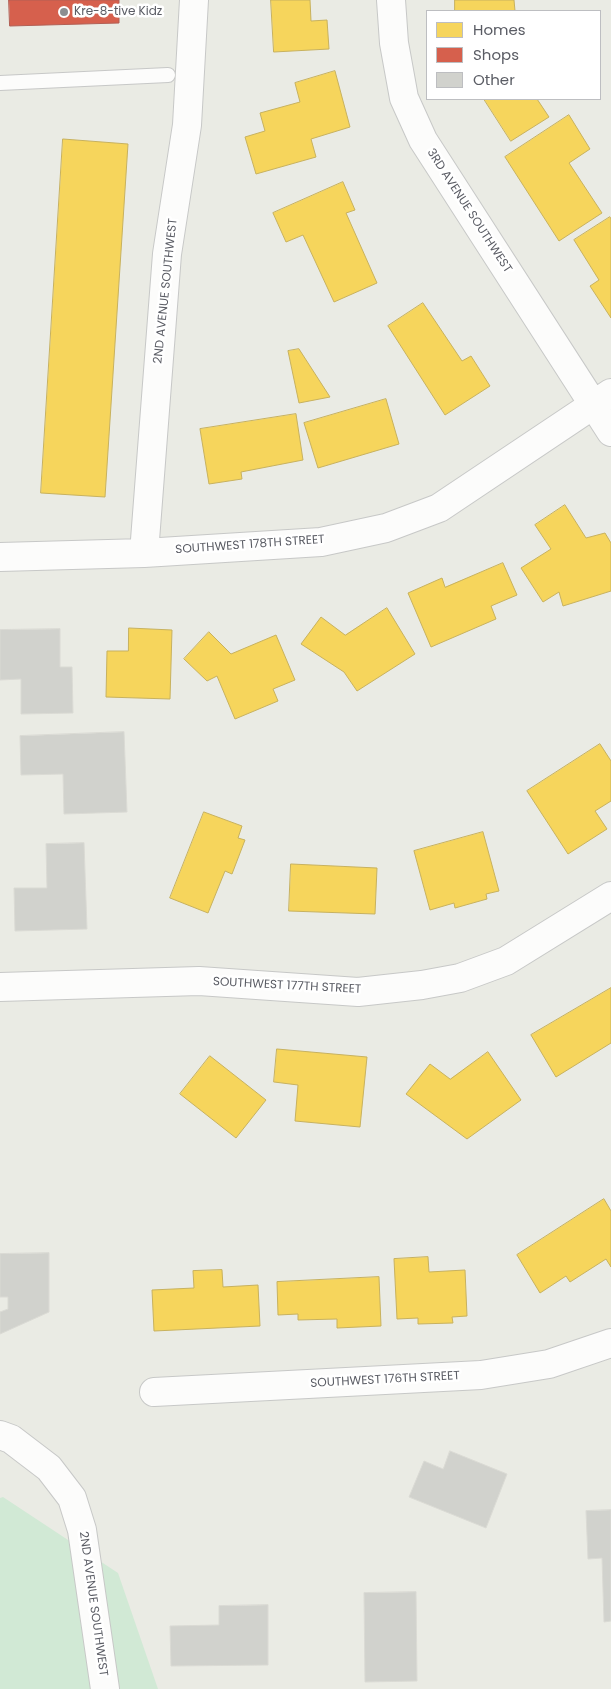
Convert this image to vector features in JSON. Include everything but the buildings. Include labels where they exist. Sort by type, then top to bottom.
[{"type":"street","name":"2ND AVENUE SOUTHWEST","points":[[144,553],[167,254],[187,125],[194,0]]},
{"type":"street","name":"3RD AVENUE SOUTHWEST","points":[[391,0],[394,43],[404,98],[423,140],[602,398],[611,432]]},
{"type":"street","name":"SOUTHWEST 178TH STREET","points":[[0,557],[144,553],[321,542],[386,528],[439,508],[602,398]]},
{"type":"street","name":"SOUTHWEST 177TH STREET","points":[[0,987],[199,981],[358,992],[422,985],[460,978],[506,961],[611,896]]},
{"type":"street","name":"SOUTHWEST 176TH STREET","points":[[154,1392],[481,1375],[549,1364],[611,1343]]},
{"type":"street","name":"2ND AVENUE SOUTHWEST","points":[[0,1435],[11,1439],[49,1468],[72,1498],[82,1530],[105,1689]]},
{"type":"lane","points":[[0,83],[168,75]]},
{"type":"green space","points":[[3,1497],[118,1573],[158,1689],[0,1689],[0,1498]]},
{"type":"place","name":"Kre-8-tive Kidz","points":[[64,12]]}]
